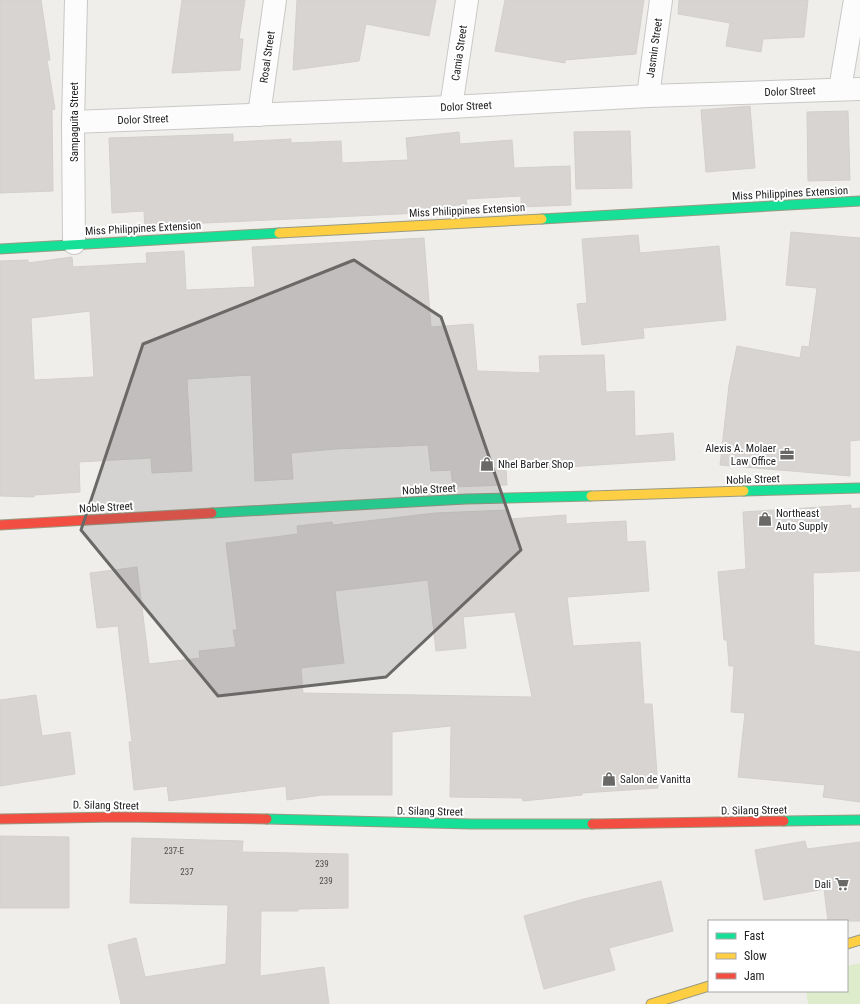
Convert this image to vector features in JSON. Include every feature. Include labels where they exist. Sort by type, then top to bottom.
[{"type":"street","name":"Sampaguita Street","points":[[74,243],[73,122],[76,0]]},
{"type":"street","name":"Rosal Street","points":[[259,115],[275,0]]},
{"type":"street","name":"Camia Street","points":[[451,106],[467,0]]},
{"type":"street","name":"Jasmin Street","points":[[648,96],[661,0]]},
{"type":"street","points":[[850,89],[856,0]]},
{"type":"street","name":"Dolor Street","points":[[73,122],[259,115],[648,96],[850,89]]},
{"type":"street","name":"Miss Philippines Extension","points":[[0,249],[74,243],[860,201]]},
{"type":"street","name":"Noble Street","points":[[0,525],[466,499],[860,488]]},
{"type":"street","name":"D. Silang Street","points":[[0,819],[69,817],[474,824],[641,824],[860,820]]},
{"type":"street","points":[[848,944],[860,940]]},
{"type":"street","points":[[651,1004],[708,986]]},
{"type":"highlighted area","points":[[354,260],[441,317],[521,550],[386,677],[218,696],[81,530],[143,344]]},
{"type":"green space","points":[[860,963],[860,1004],[808,1004],[806,992],[848,992],[848,966]]},
{"type":"building","points":[[0,0],[41,0],[50,60],[47,60],[55,109],[52,110],[53,191],[0,193]]},
{"type":"building","points":[[182,0],[245,0],[239,39],[243,39],[240,70],[172,73]]},
{"type":"building","points":[[297,0],[436,0],[429,36],[366,24],[359,61],[293,70]]},
{"type":"building","points":[[505,0],[644,0],[636,54],[565,60],[565,63],[495,51]]},
{"type":"building","points":[[679,0],[808,0],[804,37],[763,39],[761,52],[726,46],[730,23],[678,14]]},
{"type":"building","points":[[750,106],[755,168],[706,172],[701,110]]},
{"type":"building","points":[[848,111],[850,180],[808,181],[807,112]]},
{"type":"building","points":[[630,131],[632,188],[576,189],[574,132]]},
{"type":"building","points":[[459,132],[460,144],[512,140],[514,168],[570,166],[571,205],[521,207],[521,196],[466,199],[467,204],[421,209],[421,213],[183,224],[183,226],[145,228],[144,211],[112,213],[109,138],[233,134],[233,142],[291,139],[291,143],[341,141],[342,163],[408,160],[406,138]]},
{"type":"building","points":[[791,232],[860,238],[860,440],[850,441],[850,476],[720,465],[729,385],[737,346],[800,358],[802,346],[809,347],[817,288],[786,285]]},
{"type":"building","points":[[638,235],[640,253],[719,246],[726,320],[643,328],[644,338],[582,345],[577,304],[587,303],[582,239]]},
{"type":"building","points":[[424,238],[431,327],[473,324],[477,371],[540,373],[539,356],[604,355],[606,392],[634,391],[635,436],[673,433],[675,460],[535,469],[506,469],[507,485],[453,487],[451,470],[431,471],[428,445],[336,449],[291,453],[293,479],[255,481],[251,375],[187,379],[192,471],[152,473],[151,458],[79,462],[80,492],[34,495],[34,497],[0,496],[0,261],[28,260],[28,263],[72,257],[73,267],[147,263],[146,253],[184,251],[186,290],[255,287],[252,247]],"holes":[[[90,311],[94,377],[34,380],[31,318]]]},
{"type":"building","points":[[851,505],[851,509],[860,508],[860,571],[813,573],[814,645],[860,652],[860,802],[823,797],[825,785],[738,777],[745,713],[731,712],[734,666],[729,666],[727,640],[724,640],[718,572],[746,569],[743,512]]},
{"type":"building","points":[[508,510],[509,519],[566,515],[566,524],[626,521],[627,542],[645,541],[649,591],[567,597],[573,646],[640,642],[644,704],[652,704],[658,788],[582,793],[582,795],[523,801],[522,798],[450,797],[451,726],[392,732],[392,795],[322,795],[287,800],[286,786],[169,801],[167,786],[134,790],[129,742],[132,742],[118,626],[97,628],[90,573],[137,567],[149,664],[200,658],[199,651],[236,647],[233,630],[237,630],[226,543],[298,534],[297,526],[332,522],[333,525],[435,513]],"holes":[[[428,580],[436,651],[466,648],[463,617],[515,612],[532,697],[303,693],[301,668],[344,663],[335,591]]]},
{"type":"building","points":[[36,695],[42,736],[70,732],[75,774],[0,786],[0,700]]},
{"type":"building","points":[[0,836],[69,837],[69,908],[0,908]]},
{"type":"building","points":[[132,838],[243,841],[242,852],[348,854],[348,908],[298,909],[298,911],[261,911],[260,976],[324,967],[329,1004],[121,1004],[108,945],[136,938],[145,977],[226,964],[228,905],[130,903]]},
{"type":"building","points":[[805,841],[807,849],[860,842],[860,921],[828,920],[824,889],[764,900],[755,850]]},
{"type":"building","points":[[661,881],[673,931],[609,948],[615,970],[544,989],[524,916],[584,899]]},
{"type":"traffic: fast","points":[[542,219],[860,201]]},
{"type":"traffic: fast","points":[[0,249],[279,233]]},
{"type":"traffic: fast","points":[[744,491],[860,488]]},
{"type":"traffic: fast","points":[[212,513],[466,499],[591,496]]},
{"type":"traffic: fast","points":[[267,819],[471,824],[592,824]]},
{"type":"traffic: fast","points":[[784,821],[860,820]]},
{"type":"traffic: slow","points":[[279,233],[542,219]]},
{"type":"traffic: slow","points":[[591,496],[744,491]]},
{"type":"traffic: slow","points":[[848,944],[860,940]]},
{"type":"traffic: slow","points":[[651,1004],[708,986]]},
{"type":"traffic: jam","points":[[0,525],[212,513]]},
{"type":"traffic: jam","points":[[0,819],[118,817],[267,819]]},
{"type":"traffic: jam","points":[[592,824],[784,821]]},
{"type":"place","name":"Alexis A. Molaer Law Office","points":[[787,454]]},
{"type":"place","name":"Nhel Barber Shop","points":[[487,464]]},
{"type":"place","name":"Northeast Auto Supply","points":[[765,519]]},
{"type":"place","name":"Salon de Vanitta","points":[[609,779]]},
{"type":"place","name":"Dali","points":[[842,884]]}]
